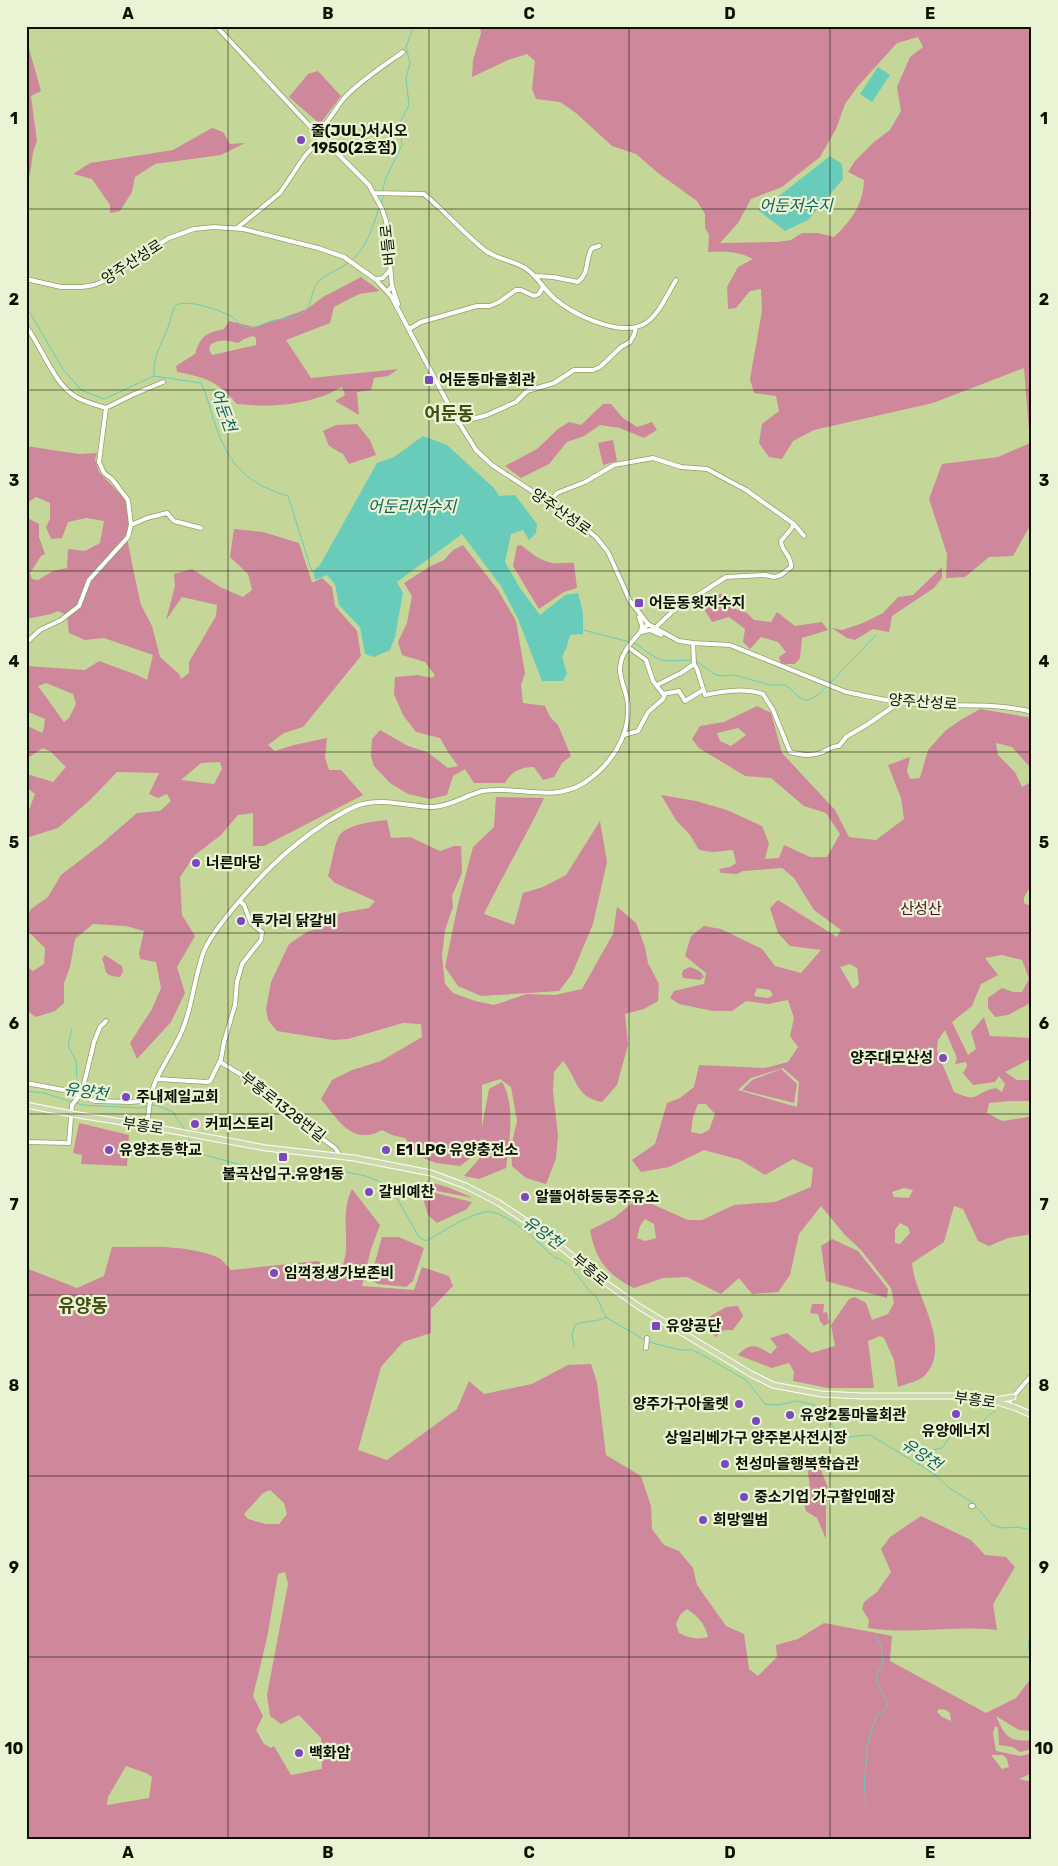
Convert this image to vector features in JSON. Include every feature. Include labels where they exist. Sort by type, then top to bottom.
[{"type":"main road","name":"부흥로","points":[[26,1105],[266,1148],[382,1162],[430,1172],[491,1198],[545,1234],[603,1282],[638,1306],[751,1374],[773,1385],[821,1394],[951,1396],[991,1400],[1032,1415]]},
{"type":"main road","points":[[991,1400],[1013,1397]]},
{"type":"street","name":"버들로","points":[[216,26],[317,134],[369,185],[382,209],[386,221],[392,286],[388,291]]},
{"type":"street","points":[[317,134],[346,97],[371,75],[403,52]]},
{"type":"street","points":[[237,228],[280,193],[304,157],[321,138]]},
{"type":"street","points":[[374,193],[424,194],[486,250],[501,259],[523,267],[535,276],[554,298],[571,311],[599,324],[636,327],[647,322],[659,310],[676,280]]},
{"type":"street","name":"양주산성로","points":[[26,279],[60,287],[94,285],[110,279],[153,247],[180,234],[213,227],[237,228],[334,252],[376,278],[388,291],[458,423],[476,450],[488,462],[576,520],[603,545],[633,605],[654,629],[668,637],[693,643],[730,645],[832,686],[866,696],[900,702],[997,706],[1032,712]]},
{"type":"street","points":[[535,276],[578,282],[586,275],[589,253],[592,248],[599,246]]},
{"type":"street","points":[[376,278],[380,280],[390,270]]},
{"type":"street","points":[[392,286],[401,313]]},
{"type":"street","points":[[408,329],[421,322],[477,306],[490,306],[516,290],[521,290],[534,296],[539,294],[544,287]]},
{"type":"street","points":[[26,326],[37,340],[60,381],[75,396],[106,408],[164,382]]},
{"type":"street","points":[[458,423],[487,415],[516,402],[527,391],[554,383],[574,370],[593,370],[600,367],[621,347],[630,342],[636,327]]},
{"type":"street","points":[[26,643],[40,630],[61,620],[79,606],[89,580],[128,537],[131,525],[128,500],[112,479],[104,473],[99,462],[106,408]]},
{"type":"street","points":[[549,502],[558,494],[585,482],[614,465],[653,458],[681,467],[707,469],[746,490],[794,524],[804,536]]},
{"type":"street","points":[[131,525],[152,516],[167,513],[174,521],[201,528]]},
{"type":"street","points":[[654,629],[673,612],[726,577],[765,575],[774,577],[781,575],[791,567],[791,561],[781,548],[781,540],[794,524]]},
{"type":"street","points":[[633,605],[632,609],[640,619],[641,632]]},
{"type":"street","points":[[147,1126],[157,1079],[182,1030],[203,952],[210,937],[283,854],[312,832],[352,807],[368,802],[433,807],[448,804],[484,791],[496,790],[551,794],[566,791],[583,784],[613,755],[624,735],[628,718],[628,703],[620,668],[629,646],[648,624]]},
{"type":"street","points":[[641,632],[650,630],[668,637]]},
{"type":"street","points":[[693,643],[694,662],[698,668],[705,695],[746,690],[763,694],[773,710],[790,752],[809,756],[833,746],[839,746],[846,737],[900,702]]},
{"type":"street","points":[[629,646],[646,660],[653,681],[665,694]]},
{"type":"street","points":[[657,684],[682,674],[694,662]]},
{"type":"street","points":[[665,694],[679,691],[685,701],[703,690]]},
{"type":"street","points":[[624,735],[638,731],[648,712],[663,699],[665,694]]},
{"type":"street","points":[[157,1079],[208,1082],[220,1062],[235,1005],[237,982],[242,964],[261,940],[262,932],[252,923],[244,905],[240,901]]},
{"type":"street","points":[[26,1142],[69,1143],[72,1105],[79,1097],[94,1042],[100,1027],[106,1021]]},
{"type":"street","name":"부흥로1328번길","points":[[220,1062],[240,1074],[335,1148],[342,1157]]},
{"type":"street","points":[[26,1083],[64,1090],[79,1097],[95,1100],[151,1101]]},
{"type":"street","points":[[646,1348],[648,1338]]},
{"type":"street","points":[[1008,1405],[1032,1375]]},
{"type":"green space","points":[[480,26],[1032,26],[1032,522],[1013,556],[989,557],[965,577],[946,578],[947,554],[929,499],[942,464],[998,457],[1030,443],[1024,368],[933,403],[814,430],[793,441],[782,459],[769,457],[759,443],[762,424],[779,411],[776,396],[754,393],[750,379],[762,311],[761,289],[750,291],[736,308],[728,309],[727,287],[738,267],[753,259],[731,252],[708,252],[709,235],[705,228],[705,214],[697,201],[658,173],[636,154],[612,146],[576,113],[560,102],[536,99],[532,89],[535,61],[527,54],[508,60],[472,77],[473,60],[481,33]],"holes":[[[918,37],[923,47],[910,57],[897,87],[901,111],[890,130],[874,142],[855,161],[848,172],[864,180],[863,189],[855,212],[834,237],[818,233],[802,233],[791,240],[777,242],[720,243],[738,223],[751,199],[782,187],[820,157],[836,129],[845,104],[858,86],[897,43]]]},
{"type":"green space","points":[[26,38],[41,91],[31,96],[37,141],[33,152],[30,175],[26,178]]},
{"type":"green space","points":[[318,71],[341,96],[320,124],[289,97],[308,74]]},
{"type":"green space","points":[[212,128],[223,132],[230,144],[245,143],[221,155],[155,164],[135,177],[132,192],[120,211],[110,213],[110,205],[92,179],[73,174],[90,163],[173,150]]},
{"type":"green space","points":[[361,277],[380,291],[359,294],[334,307],[330,323],[286,340],[311,378],[398,369],[388,376],[374,378],[371,390],[357,392],[359,415],[335,401],[345,395],[342,387],[323,396],[290,404],[237,404],[223,390],[210,381],[177,372],[176,366],[195,354],[199,343],[205,336],[224,329],[229,321],[254,327],[307,309],[323,297]],"holes":[[[253,336],[256,338],[256,345],[212,355],[209,349],[211,344],[218,341],[238,343]]]},
{"type":"green space","points":[[603,404],[611,404],[623,418],[637,427],[652,422],[657,430],[644,438],[620,428],[600,425],[584,436],[567,442],[549,464],[521,478],[505,466],[537,449],[558,429],[569,422],[581,425]]},
{"type":"green space","points":[[357,424],[370,440],[376,455],[349,464],[343,454],[329,446],[323,431],[336,425]]},
{"type":"green space","points":[[613,440],[617,461],[603,465],[598,443]]},
{"type":"green space","points":[[26,446],[79,454],[97,453],[95,459],[99,472],[125,499],[130,524],[127,538],[135,578],[141,605],[152,626],[160,657],[179,674],[181,679],[189,673],[189,662],[216,616],[217,605],[182,597],[166,620],[175,586],[174,574],[192,569],[220,587],[243,597],[252,590],[248,574],[230,557],[234,529],[263,532],[299,543],[312,582],[322,578],[332,587],[335,606],[357,631],[361,656],[303,727],[284,733],[268,745],[275,751],[327,738],[325,758],[329,770],[341,770],[363,795],[264,846],[253,846],[253,813],[238,815],[221,835],[195,855],[180,877],[182,915],[195,936],[177,967],[185,993],[171,1022],[137,1059],[130,1043],[152,1009],[161,988],[156,962],[140,959],[139,953],[144,931],[126,926],[93,924],[75,939],[70,967],[64,983],[64,1003],[55,1011],[36,1017],[26,1010],[26,966],[33,971],[44,964],[45,948],[29,932],[26,926],[26,919],[31,909],[48,897],[61,875],[137,813],[160,811],[171,801],[167,794],[158,798],[149,794],[159,773],[117,772],[90,800],[58,828],[26,838],[26,818],[35,794],[26,787],[26,771],[27,774],[53,782],[66,767],[51,752],[43,748],[26,759],[26,725],[42,733],[45,719],[26,711],[26,666],[85,670],[99,661],[147,680],[153,655],[104,638],[85,640],[69,633],[67,615],[58,611],[26,619],[26,517],[39,524],[39,537],[45,554],[41,556],[30,573],[32,579],[38,580],[53,571],[67,568],[68,549],[85,551],[100,543],[104,521],[86,518],[68,522],[62,538],[51,539],[46,527],[50,519],[50,503],[36,497],[26,504]],"holes":[[[46,683],[73,694],[76,704],[69,718],[64,722],[38,686]],[[220,762],[222,769],[214,784],[181,780],[201,763]]]},
{"type":"green space","points":[[463,545],[498,590],[516,621],[525,673],[521,685],[523,703],[545,706],[550,717],[558,725],[571,756],[562,763],[554,777],[543,780],[534,767],[529,767],[514,773],[505,783],[474,783],[465,769],[453,776],[447,795],[430,799],[408,794],[390,783],[374,766],[371,756],[372,739],[380,730],[408,746],[427,752],[448,768],[458,766],[440,738],[416,732],[403,715],[394,694],[395,677],[418,675],[432,678],[435,675],[425,662],[402,655],[398,642],[407,623],[412,596],[404,583],[444,560],[453,550]]},
{"type":"green space","points":[[521,545],[548,562],[574,563],[577,588],[564,592],[539,609],[513,566],[517,546]]},
{"type":"green space","points":[[942,567],[942,578],[934,588],[892,616],[889,632],[873,629],[855,640],[847,638],[832,628],[842,630],[863,623],[883,613],[898,597],[913,595]]},
{"type":"green space","points":[[714,594],[724,594],[733,608],[747,613],[754,620],[771,622],[777,612],[795,626],[822,622],[828,630],[802,638],[800,658],[795,664],[781,664],[779,657],[786,652],[778,642],[761,637],[750,649],[743,642],[745,629],[729,617],[712,622],[704,609]]},
{"type":"green space","name":"산성산","points":[[757,706],[771,713],[782,753],[835,810],[849,837],[876,840],[904,819],[901,798],[888,765],[910,757],[907,771],[910,779],[920,778],[928,750],[945,731],[980,709],[1032,718],[1032,884],[1024,897],[1024,903],[1032,907],[1032,1002],[1008,1015],[995,1017],[988,1008],[988,998],[1002,988],[1013,992],[1022,992],[1029,979],[1022,960],[1002,955],[985,958],[998,975],[981,984],[972,1006],[952,1022],[968,1055],[976,1049],[971,1032],[984,1017],[990,1036],[1032,1038],[1032,1058],[1005,1072],[1017,1080],[1032,1080],[1032,1098],[1029,1101],[989,1103],[987,1113],[1002,1121],[1029,1117],[1032,1114],[1032,1234],[1008,1238],[989,1246],[978,1241],[963,1209],[954,1206],[944,1242],[912,1263],[915,1280],[933,1331],[935,1356],[931,1367],[923,1377],[898,1387],[894,1360],[884,1338],[880,1336],[868,1341],[874,1388],[828,1388],[793,1381],[794,1372],[789,1363],[772,1368],[738,1355],[750,1346],[771,1354],[777,1347],[770,1338],[787,1333],[811,1353],[835,1346],[831,1325],[849,1299],[855,1297],[866,1303],[872,1320],[888,1314],[894,1303],[891,1288],[861,1250],[845,1235],[821,1206],[799,1234],[790,1275],[778,1292],[752,1294],[739,1278],[721,1294],[687,1277],[663,1278],[634,1288],[616,1278],[610,1272],[599,1258],[592,1240],[590,1230],[614,1218],[638,1198],[688,1220],[702,1220],[734,1205],[775,1202],[811,1187],[813,1168],[793,1159],[765,1175],[741,1160],[704,1150],[669,1167],[641,1172],[632,1160],[655,1144],[667,1103],[680,1098],[694,1087],[699,1065],[765,1068],[788,1062],[798,1047],[790,1036],[794,1018],[788,1000],[768,1004],[746,1001],[732,1011],[713,1011],[679,1004],[670,998],[674,991],[704,984],[706,973],[685,956],[691,936],[704,926],[721,929],[762,949],[775,966],[801,973],[821,950],[790,946],[778,933],[770,908],[778,900],[837,937],[841,930],[814,910],[794,878],[782,868],[743,871],[737,874],[721,873],[719,869],[730,867],[736,863],[733,850],[712,852],[699,850],[690,835],[676,820],[661,795],[696,801],[727,810],[762,826],[769,843],[765,859],[779,858],[784,845],[810,857],[827,857],[840,834],[826,813],[804,806],[771,778],[745,776],[699,748],[692,739],[700,726],[724,722]],"holes":[[[738,728],[746,735],[731,746],[720,741],[717,733]],[[996,743],[1012,747],[1029,766],[1029,783],[1022,787],[1015,772],[998,755]],[[850,964],[857,968],[859,984],[853,989],[840,967]],[[757,988],[770,990],[773,995],[768,998],[754,996]],[[945,1030],[957,1058],[955,1064],[966,1062],[967,1066],[963,1073],[973,1085],[995,1082],[999,1076],[1005,1084],[1002,1092],[996,1088],[973,1097],[954,1092],[937,1051],[938,1040]],[[783,1068],[799,1082],[797,1107],[738,1090],[751,1078]],[[698,1104],[706,1104],[715,1114],[709,1130],[701,1134],[691,1132],[693,1117]],[[904,1188],[913,1190],[909,1198],[894,1197],[892,1192]],[[645,1219],[654,1224],[656,1238],[645,1241],[637,1238],[640,1226]],[[900,1223],[908,1227],[910,1233],[900,1244],[895,1243],[895,1230]]]},
{"type":"green space","points":[[496,797],[544,798],[484,914],[514,925],[523,893],[543,887],[566,875],[600,821],[607,862],[593,924],[572,974],[559,991],[481,996],[458,986],[445,967],[458,904],[473,847],[494,827]]},
{"type":"green space","points":[[387,820],[391,838],[410,837],[440,851],[454,846],[461,846],[462,873],[452,896],[453,907],[445,930],[442,956],[445,984],[453,993],[494,1005],[527,994],[555,995],[582,989],[613,934],[617,907],[636,923],[645,947],[648,963],[659,984],[658,1001],[644,1009],[625,1014],[628,1045],[617,1085],[602,1102],[593,1100],[582,1092],[563,1061],[554,1072],[553,1091],[558,1136],[556,1159],[546,1184],[526,1178],[512,1166],[511,1147],[517,1121],[511,1087],[500,1079],[482,1085],[482,1127],[489,1089],[502,1082],[509,1101],[510,1112],[510,1136],[506,1168],[479,1179],[464,1176],[479,1159],[481,1137],[476,1154],[460,1166],[436,1163],[418,1156],[405,1138],[382,1130],[372,1134],[362,1135],[354,1133],[340,1122],[327,1107],[321,1099],[332,1080],[352,1070],[381,1061],[422,1037],[421,1024],[403,1023],[348,1039],[333,1040],[277,1031],[268,1020],[266,1009],[271,982],[289,944],[307,932],[325,925],[340,913],[369,908],[375,901],[335,883],[328,876],[338,838],[352,827]]},
{"type":"green space","points":[[105,955],[122,966],[123,972],[120,977],[111,976],[106,972],[102,958]]},
{"type":"green space","points":[[690,967],[696,969],[704,977],[700,980],[683,978],[683,970]]},
{"type":"green space","points":[[781,1069],[797,1084],[794,1103],[742,1090],[752,1080]]},
{"type":"green space","points":[[79,1123],[129,1135],[127,1166],[81,1164],[82,1155],[73,1153]]},
{"type":"green space","points":[[427,1181],[473,1198],[432,1190],[423,1184]]},
{"type":"green space","points":[[421,1187],[427,1191],[472,1202],[467,1209],[437,1223],[428,1215]]},
{"type":"green space","points":[[352,1189],[380,1225],[371,1249],[362,1286],[414,1290],[422,1267],[449,1276],[453,1286],[431,1309],[431,1333],[403,1342],[381,1367],[358,1450],[387,1460],[457,1409],[469,1381],[484,1394],[532,1384],[568,1365],[591,1364],[597,1382],[606,1455],[641,1476],[651,1506],[652,1529],[664,1545],[679,1551],[693,1568],[697,1585],[726,1626],[744,1634],[749,1669],[758,1676],[777,1657],[776,1645],[798,1639],[824,1623],[892,1636],[890,1661],[986,1713],[1016,1698],[1032,1677],[1032,1731],[1019,1730],[996,1716],[1008,1736],[1024,1741],[1032,1740],[1032,1749],[1020,1752],[1013,1747],[999,1745],[998,1728],[995,1726],[993,1733],[996,1751],[1021,1756],[1032,1753],[1032,1773],[1019,1779],[1032,1782],[1032,1840],[26,1840],[26,1268],[77,1288],[104,1276],[112,1247],[152,1247],[179,1248],[205,1253],[219,1258],[231,1270],[318,1261],[339,1275],[346,1252],[346,1212]],"holes":[[[270,1490],[284,1503],[287,1514],[279,1524],[266,1524],[248,1519],[244,1514],[263,1493]],[[285,1572],[288,1584],[267,1695],[270,1716],[281,1724],[299,1715],[321,1738],[322,1769],[291,1775],[274,1746],[271,1748],[264,1744],[256,1730],[263,1716],[253,1696],[267,1638],[278,1574]],[[687,1609],[700,1621],[708,1637],[697,1638],[683,1635],[679,1633],[676,1624],[680,1615]],[[939,1709],[946,1710],[950,1713],[951,1721],[942,1717],[937,1712]],[[991,1755],[1003,1755],[1007,1759],[1009,1767],[1002,1769]],[[126,1766],[152,1777],[149,1798],[107,1805],[108,1797]]]},
{"type":"green space","points":[[382,1237],[399,1237],[424,1248],[413,1281],[406,1287],[378,1284],[370,1280]]},
{"type":"green space","points":[[832,1239],[858,1251],[888,1289],[887,1298],[826,1281],[821,1246]]},
{"type":"green space","points":[[812,1304],[824,1304],[823,1313],[827,1312],[829,1323],[824,1326],[818,1314],[810,1313]]},
{"type":"green space","points":[[738,1306],[743,1316],[733,1330],[724,1330],[716,1337],[709,1330],[707,1318],[726,1307]]},
{"type":"green space","points":[[811,1462],[818,1463],[831,1495],[826,1503],[826,1539],[817,1518],[806,1511],[803,1500],[811,1497],[808,1472]]},
{"type":"green space","points":[[921,1516],[971,1540],[985,1555],[1006,1557],[1015,1567],[993,1604],[997,1630],[900,1631],[868,1628],[869,1620],[862,1609],[864,1602],[877,1592],[891,1572],[881,1549],[890,1537]]},
{"type":"water","points":[[878,67],[890,75],[872,102],[860,94]]},
{"type":"water","name":"어둔저수지","points":[[830,156],[842,164],[843,179],[808,220],[785,231],[758,210],[784,192]]},
{"type":"water","name":"어둔리저수지","points":[[423,436],[447,445],[494,488],[499,496],[515,495],[537,524],[536,533],[529,540],[523,530],[511,534],[505,562],[520,588],[540,615],[565,595],[578,593],[583,613],[583,634],[570,635],[562,657],[567,673],[563,681],[542,681],[518,619],[501,586],[462,534],[397,582],[403,593],[395,637],[390,650],[374,657],[365,654],[360,627],[339,605],[335,584],[327,575],[315,580],[314,570],[320,565],[377,463],[394,457]]},
{"type":"waterway","points":[[381,205],[386,178],[402,145],[399,125],[409,105],[406,78],[410,63],[406,47],[414,26]]},
{"type":"waterway","points":[[154,376],[156,356],[176,305],[188,303],[212,308],[231,316],[247,328],[300,315],[307,309],[319,281],[342,267],[358,254],[367,240],[379,208]]},
{"type":"waterway","name":"어둔천","points":[[26,306],[63,369],[81,390],[104,399],[154,376],[201,383],[222,443],[237,466],[257,483],[288,496],[310,566],[315,576]]},
{"type":"waterway","points":[[583,630],[630,642]]},
{"type":"waterway","points":[[830,683],[876,635]]},
{"type":"waterway","points":[[634,643],[659,659],[668,661],[692,660]]},
{"type":"waterway","points":[[696,661],[714,674],[721,676],[735,675],[770,685],[785,685],[803,700],[815,697],[827,686]]},
{"type":"waterway","points":[[72,1029],[68,1046],[76,1061],[77,1078]]},
{"type":"waterway","name":"유양천","points":[[26,1091],[44,1093],[82,1105],[139,1108],[156,1105],[173,1112],[185,1130]]},
{"type":"waterway","name":"유양천","points":[[188,1136],[194,1149],[201,1154],[238,1164],[276,1171],[346,1172],[366,1176],[378,1181],[389,1188],[419,1237],[426,1241],[477,1214],[493,1212],[502,1216],[521,1228],[554,1257],[565,1262],[596,1297],[607,1318],[645,1340]]},
{"type":"waterway","points":[[574,1346],[572,1335],[575,1325],[606,1317]]},
{"type":"waterway","name":"유양천","points":[[649,1342],[680,1350],[692,1350],[701,1354],[746,1380],[765,1404],[777,1405],[797,1401],[815,1405],[838,1433],[845,1437],[870,1435],[933,1473],[952,1490],[972,1502],[992,1525],[1002,1528],[1017,1527],[1032,1530]]},
{"type":"waterway","points":[[919,1465],[927,1453],[942,1448],[952,1434],[973,1433],[980,1430],[982,1424],[995,1411]]},
{"type":"waterway","name":"유양천","points":[[1032,1634],[1029,1645],[1032,1657]]},
{"type":"waterway","points":[[866,1804],[864,1781],[867,1747],[876,1716],[888,1705],[877,1683],[876,1676],[883,1664],[881,1645],[876,1636]]},
{"type":"place","name":"줄(JUL)서시오 1950(2호점)","points":[[301,140]]},
{"type":"place","name":"어둔동마을회관","points":[[429,380]]},
{"type":"place","name":"어둔동윗저수지","points":[[639,603]]},
{"type":"place","name":"너른마당","points":[[196,863]]},
{"type":"place","name":"투가리 닭갈비","points":[[241,921]]},
{"type":"place","name":"양주대모산성","points":[[943,1058]]},
{"type":"place","name":"주내제일교회","points":[[126,1097]]},
{"type":"place","name":"커피스토리","points":[[195,1124]]},
{"type":"place","name":"유양초등학교","points":[[109,1150]]},
{"type":"place","name":"E1 LPG 유양충전소","points":[[386,1150]]},
{"type":"place","name":"불곡산입구.유양1동","points":[[283,1157]]},
{"type":"place","name":"갈비예찬","points":[[369,1192]]},
{"type":"place","name":"알뜰어하둥둥주유소","points":[[525,1197]]},
{"type":"place","name":"임꺽정생가보존비","points":[[274,1273]]},
{"type":"place","name":"유양공단","points":[[656,1326]]},
{"type":"place","name":"양주가구아울렛","points":[[739,1404]]},
{"type":"place","name":"유양에너지","points":[[956,1414]]},
{"type":"place","name":"유양2통마을회관","points":[[790,1415]]},
{"type":"place","name":"상일리베가구 양주본사전시장","points":[[756,1421]]},
{"type":"place","name":"천성마을행복학습관","points":[[725,1464]]},
{"type":"place","name":"중소기업 가구할인매장","points":[[744,1497]]},
{"type":"place","name":"희망엘범","points":[[703,1520]]},
{"type":"place","name":"백화암","points":[[299,1753]]},
{"type":"district","name":"어둔동","points":[[449,414]]},
{"type":"district","name":"유양동","points":[[83,1306]]}]
